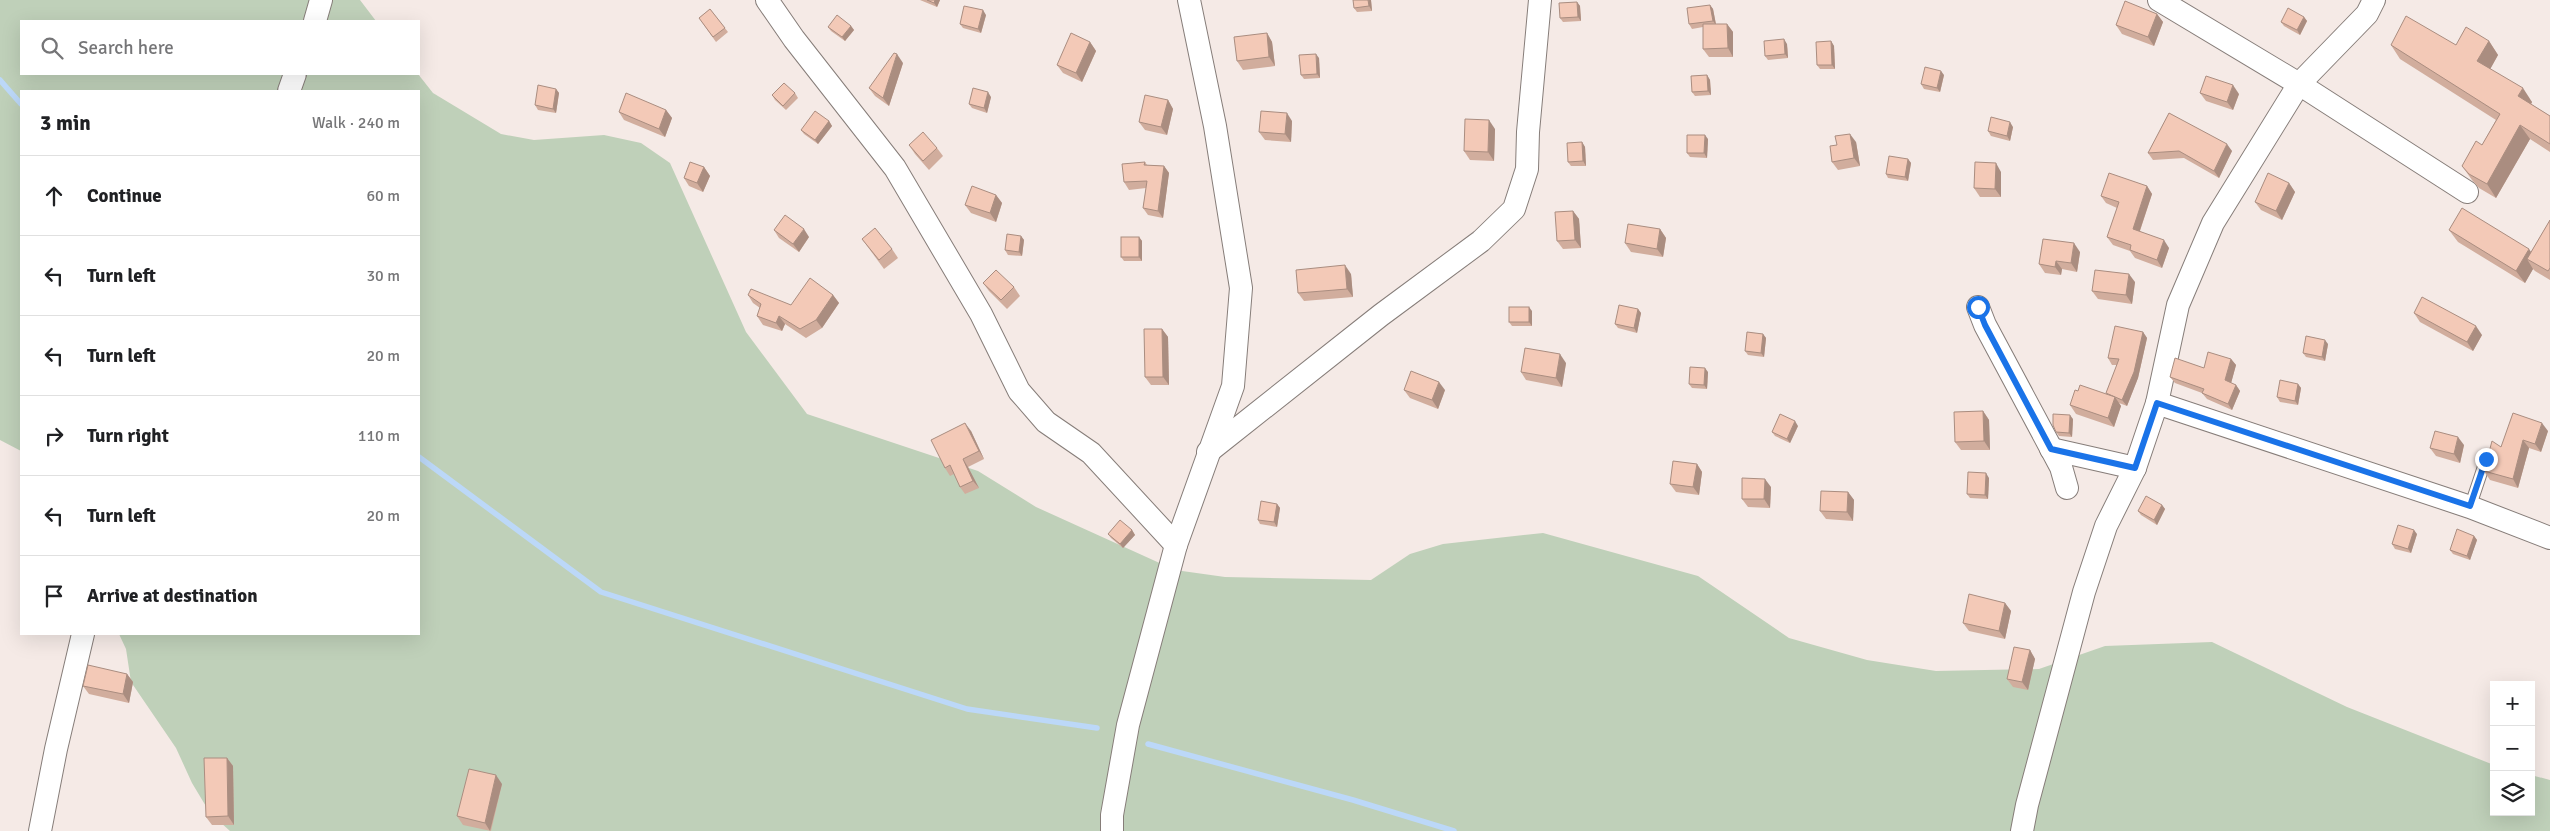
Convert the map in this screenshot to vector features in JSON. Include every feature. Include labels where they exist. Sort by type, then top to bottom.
[{"type":"street","points":[[315,20],[321,0]]},
{"type":"street","points":[[767,0],[794,39],[895,168],[981,314],[1019,391],[1046,422],[1091,453],[1176,545]]},
{"type":"street","points":[[1112,831],[1112,815],[1128,725],[1176,545],[1232,386],[1241,288],[1215,126],[1189,0]]},
{"type":"street","points":[[1208,452],[1381,315],[1481,241],[1514,209],[1527,170],[1528,132],[1540,0]]},
{"type":"street","points":[[2159,0],[2299,84],[2467,192]]},
{"type":"street","points":[[2022,831],[2026,805],[2084,592],[2106,526],[2135,468],[2157,403],[2178,305],[2213,222],[2299,84],[2367,14],[2374,0]]},
{"type":"street","points":[[289,90],[295,75]]},
{"type":"street","points":[[1978,307],[1985,325],[2061,467],[2067,488]]},
{"type":"street","points":[[2157,403],[2470,506],[2550,538]]},
{"type":"street","points":[[2051,449],[2135,468]]},
{"type":"street","points":[[40,831],[82,635]]},
{"type":"lane","points":[[2470,506],[2486,459]]},
{"type":"green space","points":[[0,0],[360,0],[375,20],[20,20],[20,75],[419,75],[433,93],[501,134],[534,140],[604,135],[641,143],[670,163],[746,332],[807,414],[978,471],[1036,507],[1175,570],[1225,577],[1371,580],[1410,554],[1443,544],[1543,533],[1698,576],[1789,638],[1867,660],[1936,671],[2039,669],[2105,646],[2212,642],[2347,707],[2490,763],[2490,816],[2535,816],[2535,776],[2550,780],[2550,831],[230,831],[210,813],[192,783],[176,748],[131,682],[126,649],[119,635],[420,635],[420,90],[20,90],[20,450],[0,440]]},
{"type":"building","points":[[1353,0],[1368,0],[1369,6],[1354,8]]},
{"type":"building","points":[[2125,1],[2157,14],[2148,37],[2116,25]]},
{"type":"building","points":[[1577,2],[1578,17],[1560,18],[1559,3]]},
{"type":"building","points":[[1710,5],[1713,21],[1689,24],[1687,8]]},
{"type":"building","points":[[964,6],[983,10],[978,29],[960,24]]},
{"type":"building","points":[[2288,8],[2304,17],[2297,30],[2281,22]]},
{"type":"building","points":[[710,9],[725,28],[713,37],[699,18]]},
{"type":"building","points":[[837,15],[851,26],[842,37],[828,27]]},
{"type":"building","points":[[2406,16],[2456,45],[2466,27],[2489,41],[2477,61],[2523,88],[2518,96],[2550,116],[2550,144],[2520,125],[2487,184],[2469,174],[2462,166],[2476,141],[2482,145],[2500,114],[2391,45]]},
{"type":"building","points":[[1703,24],[1727,24],[1728,48],[1703,49]]},
{"type":"building","points":[[1071,33],[1090,42],[1076,73],[1057,65]]},
{"type":"building","points":[[1267,33],[1269,57],[1237,61],[1234,37]]},
{"type":"building","points":[[1784,39],[1785,54],[1765,56],[1764,41]]},
{"type":"building","points":[[1831,41],[1832,65],[1817,65],[1816,42]]},
{"type":"building","points":[[894,53],[897,54],[883,98],[869,88]]},
{"type":"building","points":[[1316,54],[1317,74],[1301,75],[1299,55]]},
{"type":"building","points":[[1925,67],[1941,71],[1937,88],[1921,84]]},
{"type":"building","points":[[1707,75],[1708,91],[1692,92],[1691,76]]},
{"type":"building","points":[[2206,76],[2233,85],[2227,102],[2200,93]]},
{"type":"building","points":[[784,83],[795,93],[783,106],[772,95]]},
{"type":"building","points":[[538,85],[556,89],[553,109],[535,105]]},
{"type":"building","points":[[973,88],[988,92],[984,108],[969,104]]},
{"type":"building","points":[[626,93],[666,110],[659,129],[619,112]]},
{"type":"building","points":[[1145,95],[1168,100],[1161,127],[1139,122]]},
{"type":"building","points":[[815,111],[829,121],[815,140],[801,130]]},
{"type":"building","points":[[1261,111],[1287,113],[1285,134],[1259,132]]},
{"type":"building","points":[[2169,113],[2227,144],[2214,171],[2179,151],[2148,153]]},
{"type":"building","points":[[1991,117],[2010,122],[2007,136],[1988,131]]},
{"type":"building","points":[[1465,119],[1489,120],[1488,152],[1464,151]]},
{"type":"building","points":[[923,132],[937,148],[923,161],[909,145]]},
{"type":"building","points":[[1850,134],[1854,158],[1832,162],[1830,146],[1837,145],[1835,136]]},
{"type":"building","points":[[1687,135],[1705,135],[1704,153],[1687,153]]},
{"type":"building","points":[[1582,142],[1583,161],[1568,162],[1567,143]]},
{"type":"building","points":[[1889,156],[1908,159],[1905,177],[1886,174]]},
{"type":"building","points":[[690,162],[704,167],[697,183],[684,178]]},
{"type":"building","points":[[1145,162],[1144,165],[1164,166],[1158,211],[1143,208],[1147,181],[1124,182],[1122,164]]},
{"type":"building","points":[[1975,162],[1996,163],[1995,189],[1974,188]]},
{"type":"building","points":[[2109,173],[2147,186],[2133,229],[2164,240],[2157,260],[2130,250],[2131,245],[2107,237],[2119,202],[2101,196]]},
{"type":"building","points":[[2268,173],[2289,183],[2276,211],[2255,202]]},
{"type":"building","points":[[972,186],[996,195],[990,213],[965,205]]},
{"type":"building","points":[[2462,208],[2529,249],[2516,271],[2449,230]]},
{"type":"building","points":[[1573,211],[1575,240],[1557,241],[1555,212]]},
{"type":"building","points":[[785,215],[804,229],[793,244],[774,230]]},
{"type":"building","points":[[2550,220],[2550,268],[2548,271],[2527,259]]},
{"type":"building","points":[[1628,224],[1660,229],[1657,249],[1625,243]]},
{"type":"building","points":[[875,228],[892,249],[879,260],[862,239]]},
{"type":"building","points":[[1007,234],[1021,236],[1019,252],[1005,250]]},
{"type":"building","points":[[1121,237],[1139,237],[1139,257],[1121,257]]},
{"type":"building","points":[[2043,239],[2074,243],[2071,263],[2056,261],[2055,267],[2039,264]]},
{"type":"building","points":[[1345,265],[1347,289],[1298,293],[1296,270]]},
{"type":"building","points":[[996,270],[1014,287],[1001,300],[983,283]]},
{"type":"building","points":[[2095,270],[2129,274],[2126,295],[2092,291]]},
{"type":"building","points":[[810,278],[833,295],[816,320],[800,329],[779,316],[776,323],[757,316],[761,304],[748,295],[751,289],[791,305]]},
{"type":"building","points":[[2422,297],[2476,326],[2467,342],[2414,313]]},
{"type":"building","points":[[1619,305],[1638,309],[1634,328],[1615,324]]},
{"type":"building","points":[[1509,307],[1529,307],[1529,322],[1509,322]]},
{"type":"building","points":[[2115,326],[2143,332],[2134,372],[2122,400],[2106,393],[2119,359],[2108,358]]},
{"type":"building","points":[[1144,329],[1162,329],[1163,377],[1145,377]]},
{"type":"building","points":[[1747,332],[1763,334],[1761,353],[1745,351]]},
{"type":"building","points":[[2306,336],[2325,340],[2322,357],[2303,353]]},
{"type":"building","points":[[1525,348],[1560,354],[1556,378],[1521,372]]},
{"type":"building","points":[[2208,352],[2231,359],[2225,380],[2236,385],[2228,404],[2202,393],[2204,389],[2170,377],[2175,358],[2204,368]]},
{"type":"building","points":[[1690,367],[1705,368],[1704,385],[1689,384]]},
{"type":"building","points":[[1411,371],[1439,382],[1432,400],[1404,390]]},
{"type":"building","points":[[2280,380],[2298,384],[2295,401],[2277,397]]},
{"type":"building","points":[[2080,385],[2115,397],[2108,418],[2070,405],[2075,390],[2078,391]]},
{"type":"building","points":[[1983,411],[1984,441],[1955,442],[1954,412]]},
{"type":"building","points":[[2513,413],[2542,423],[2535,444],[2523,440],[2513,479],[2484,471],[2492,441],[2501,447]]},
{"type":"building","points":[[1780,414],[1795,421],[1787,439],[1772,432]]},
{"type":"building","points":[[2053,414],[2070,415],[2069,433],[2056,432],[2053,425]]},
{"type":"building","points":[[965,423],[979,451],[963,459],[973,481],[960,487],[950,465],[945,468],[931,440]]},
{"type":"building","points":[[2435,431],[2458,437],[2454,454],[2430,448]]},
{"type":"building","points":[[1673,461],[1697,464],[1693,487],[1670,484]]},
{"type":"building","points":[[1968,472],[1986,473],[1985,495],[1967,494]]},
{"type":"building","points":[[1742,478],[1765,479],[1764,499],[1742,499]]},
{"type":"building","points":[[1821,491],[1848,492],[1847,512],[1820,511]]},
{"type":"building","points":[[2146,496],[2162,505],[2154,520],[2138,511]]},
{"type":"building","points":[[1261,501],[1277,504],[1274,522],[1258,520]]},
{"type":"building","points":[[1120,520],[1132,530],[1120,544],[1108,534]]},
{"type":"building","points":[[2398,525],[2414,530],[2408,549],[2392,544]]},
{"type":"building","points":[[2457,529],[2474,536],[2467,556],[2450,550]]},
{"type":"building","points":[[1969,594],[2005,603],[1999,631],[1963,623]]},
{"type":"building","points":[[2014,647],[2030,650],[2022,682],[2007,679]]},
{"type":"building","points":[[88,665],[127,674],[123,694],[83,686]]},
{"type":"building","points":[[204,758],[227,758],[228,816],[206,817]]},
{"type":"building","points":[[469,769],[496,775],[485,823],[457,816]]},
{"type":"waterway","points":[[0,80],[20,103]]},
{"type":"waterway","points":[[420,458],[601,592],[967,709],[1097,728]]},
{"type":"waterway","points":[[1148,744],[1353,800],[1454,831]]},
{"type":"route","points":[[1978,307],[1985,325],[2051,449],[2135,468],[2157,403],[2470,506],[2486,459]]}]
